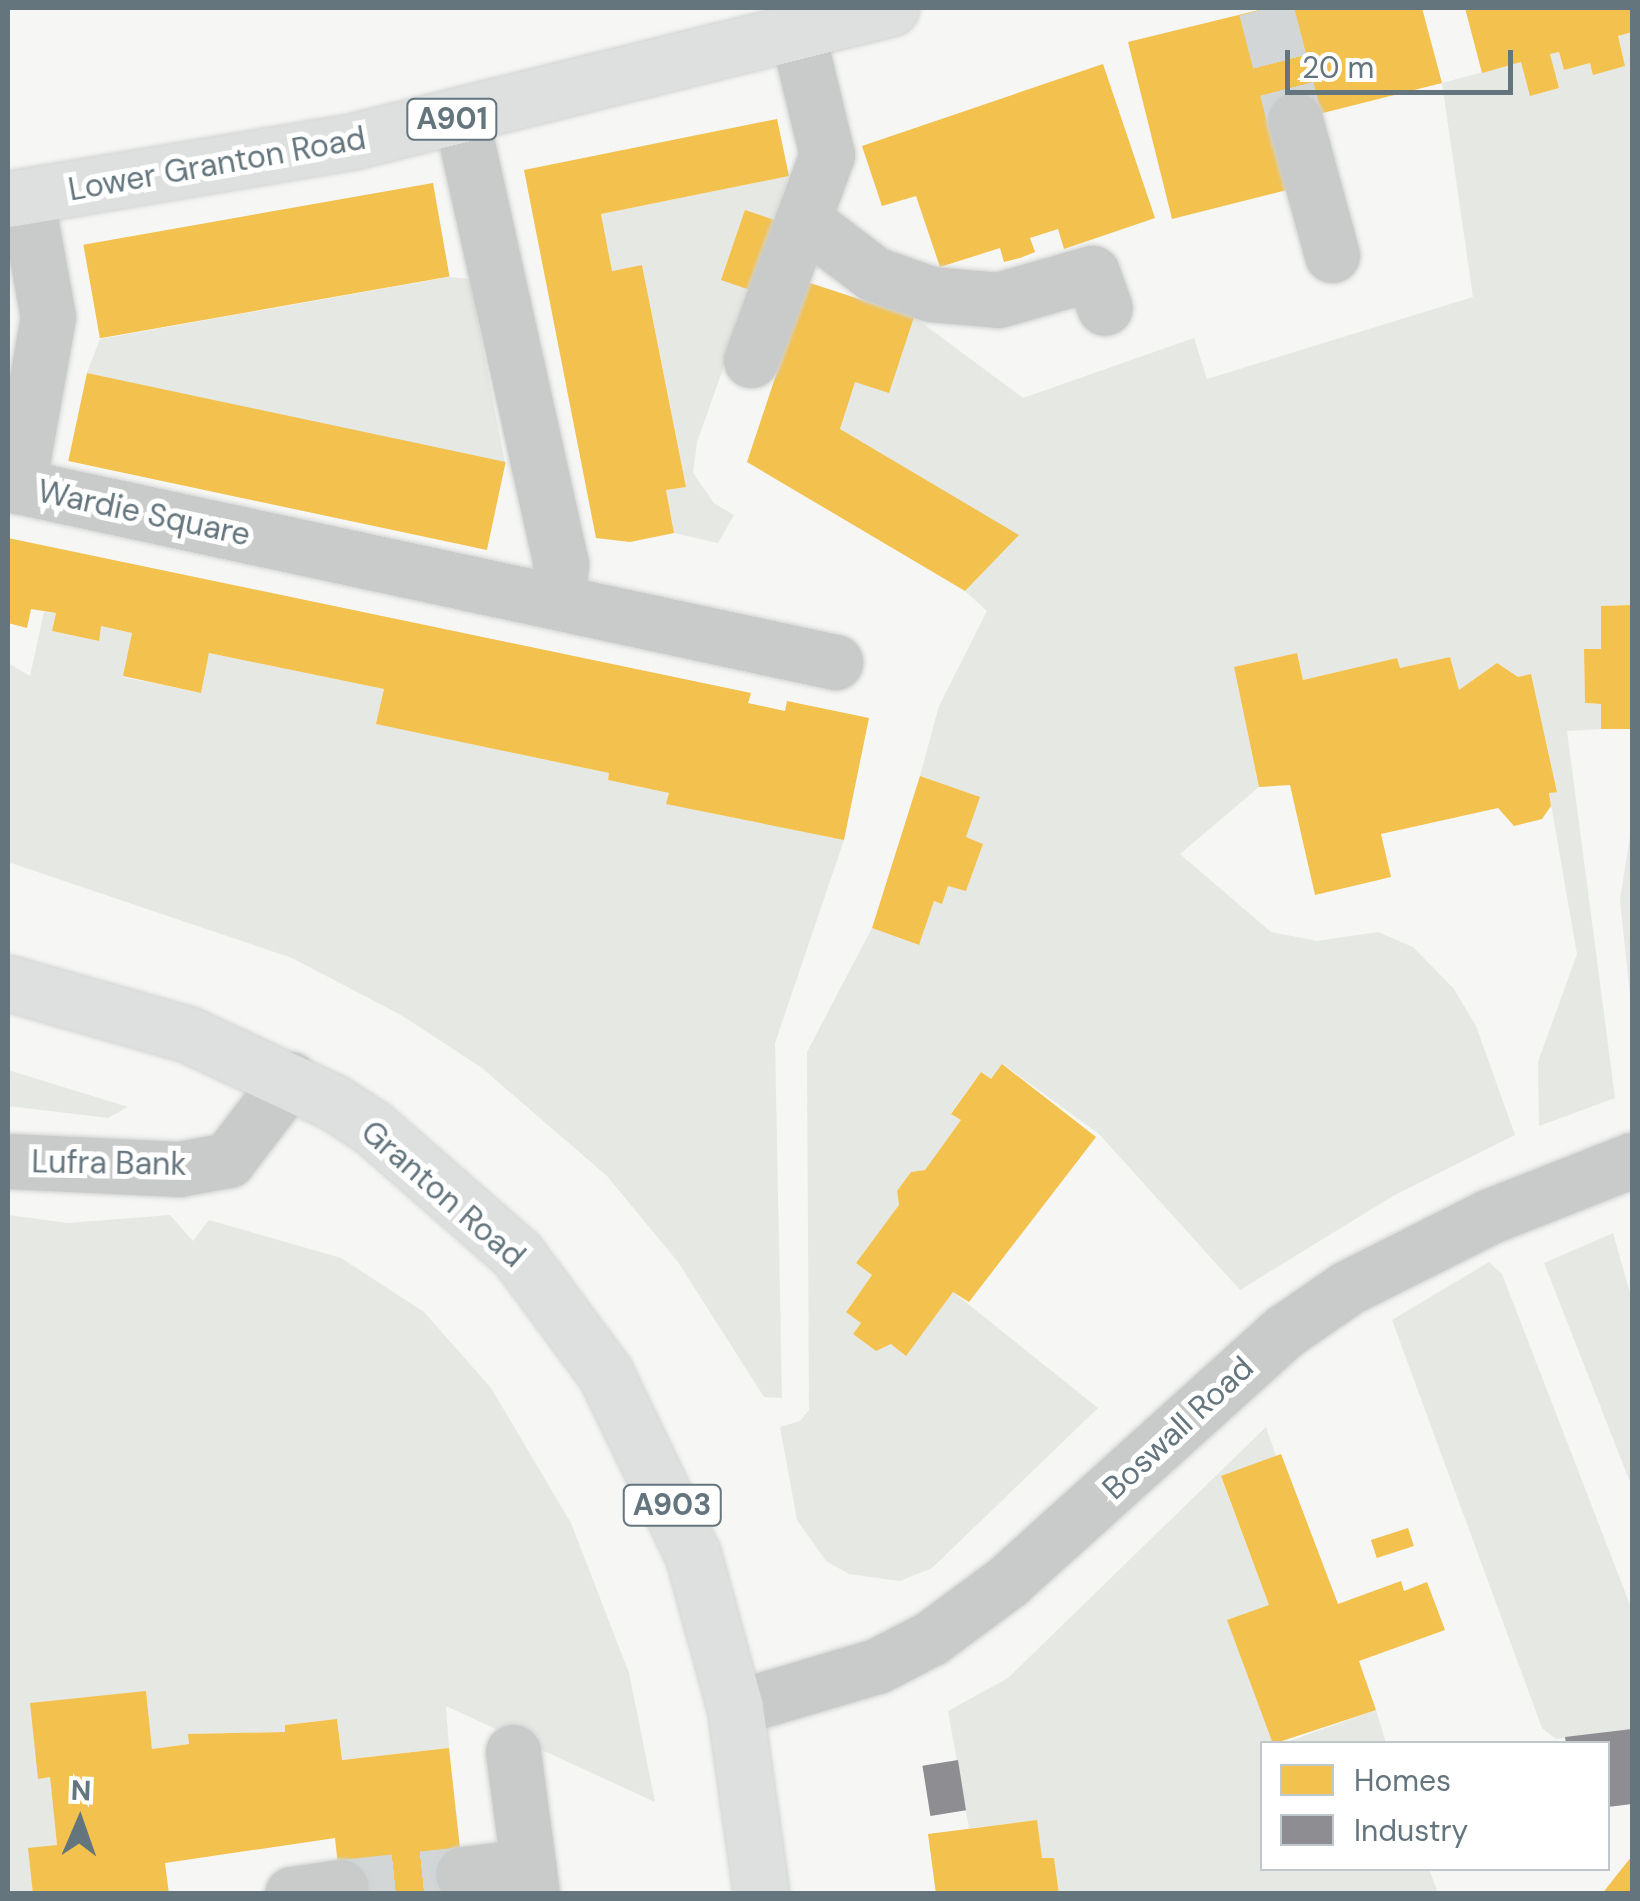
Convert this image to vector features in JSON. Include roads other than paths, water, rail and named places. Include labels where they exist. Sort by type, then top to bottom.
[{"type":"main road","name":"Lower Granton Road","points":[[17,198],[270,157],[461,117],[891,8]]},
{"type":"main road","name":"Granton Road","points":[[8,983],[187,1034],[290,1080],[373,1128],[517,1254],[566,1316],[628,1414],[693,1555],[735,1708],[761,1894]]},
{"type":"street","points":[[751,360],[827,155],[797,32]]},
{"type":"street","points":[[461,117],[561,564],[558,602]]},
{"type":"street","points":[[1295,120],[1332,254]]},
{"type":"street","name":"Wardie Square","points":[[17,198],[48,317],[18,486],[834,662]]},
{"type":"street","points":[[803,220],[874,274],[931,294],[998,300],[1092,273],[1105,308]]},
{"type":"street","name":"Lufra Bank","points":[[8,1161],[179,1169],[228,1160],[290,1080]]},
{"type":"street","name":"Boswall Road","points":[[735,1708],[876,1666],[930,1638],[1008,1581],[1285,1331],[1347,1288],[1490,1216],[1632,1160]]},
{"type":"street","points":[[463,1874],[530,1880],[513,1752]]},
{"type":"tunnel","points":[[1266,8],[1295,120]]},
{"type":"tunnel","points":[[340,1887],[463,1874]]}]
